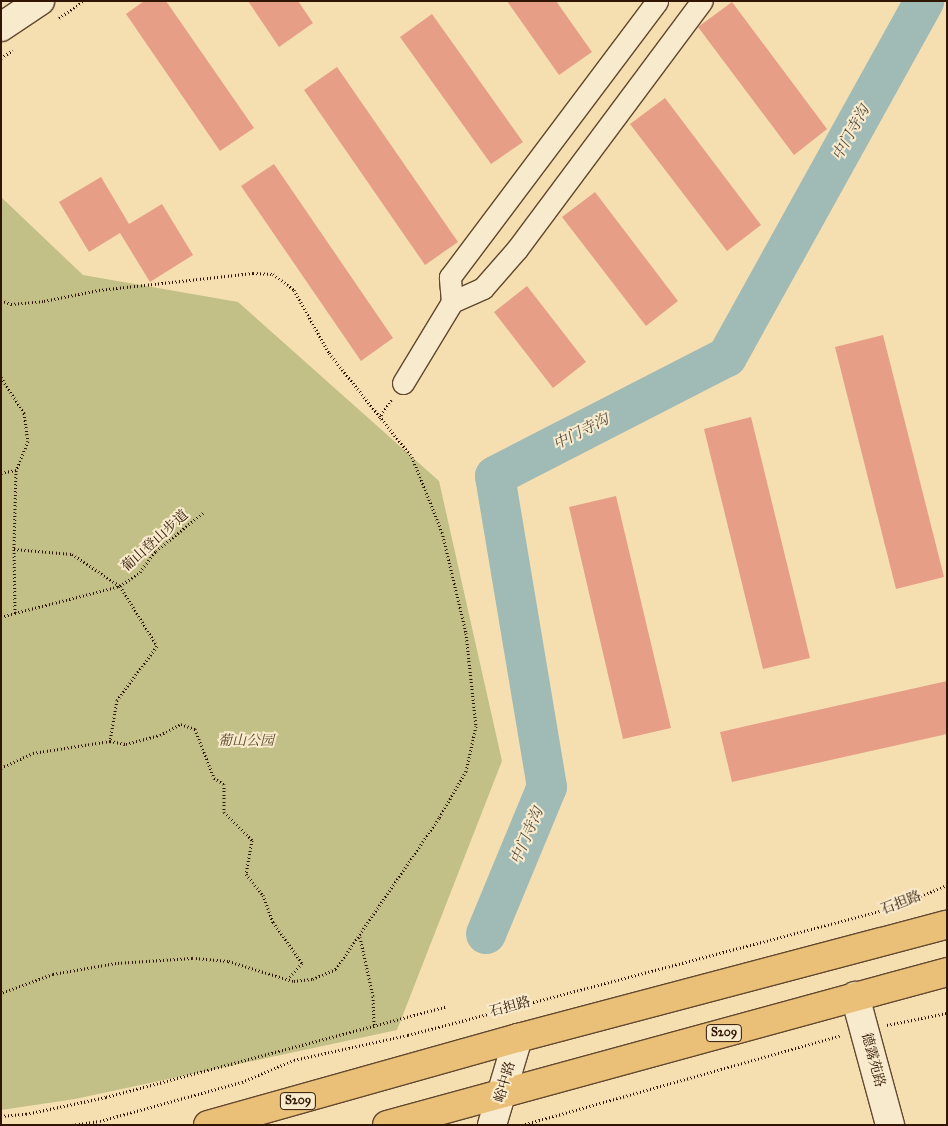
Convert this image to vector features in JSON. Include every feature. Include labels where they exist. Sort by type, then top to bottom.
[{"type":"main road","points":[[1,27],[40,1]]},
{"type":"main road","name":"S209","points":[[208,1125],[467,1054],[518,1038],[947,925]]},
{"type":"main road","name":"S209","points":[[387,1125],[947,972]]},
{"type":"main road","name":"德露苑路","points":[[855,996],[890,1125]]},
{"type":"main road","name":"峪中路","points":[[492,1125],[518,1038]]},
{"type":"street","points":[[452,302],[450,277],[657,1]]},
{"type":"street","points":[[403,383],[452,302],[483,288],[517,249],[702,1]]},
{"type":"path","points":[[1,300],[10,304],[44,301],[99,290],[253,273],[273,274],[294,290],[329,352],[412,457],[442,532],[464,624],[474,687],[476,726],[466,771],[439,818],[360,937],[336,969],[312,979],[288,979],[228,961],[192,958],[98,966],[53,974],[1,993]]},
{"type":"path","points":[[1,377],[24,414],[28,441],[16,470],[15,613]]},
{"type":"path","points":[[1,473],[16,470]]},
{"type":"path","name":"葡山登山步道","points":[[1,617],[120,586],[140,572],[156,551],[204,512]]},
{"type":"path","name":"葡山登山步道","points":[[14,549],[72,554],[120,586],[156,646],[117,700],[110,741]]},
{"type":"path","points":[[1,768],[33,753],[110,741],[126,744],[160,735],[181,724],[195,728],[214,778],[224,784],[224,812],[252,840],[246,874],[263,895],[273,922],[302,962],[288,979]]},
{"type":"path","name":"石担路","points":[[72,1125],[100,1121],[242,1082],[294,1060],[408,1035],[895,908],[947,885]]},
{"type":"path","points":[[360,937],[362,958],[373,996],[374,1025]]},
{"type":"path","points":[[1,1116],[26,1114],[106,1098],[445,1007]]},
{"type":"path","points":[[522,1125],[864,1029],[947,1014]]},
{"type":"green space","name":"葡山公园","points":[[1,197],[83,275],[238,302],[439,481],[502,761],[397,1030],[75,1099],[1,1110]]},
{"type":"building","points":[[144,1],[166,1],[254,128],[220,151],[126,14]]},
{"type":"building","points":[[248,1],[298,1],[313,23],[279,47]]},
{"type":"building","points":[[507,1],[556,1],[592,52],[559,75]]},
{"type":"building","points":[[732,2],[827,129],[794,155],[698,27]]},
{"type":"building","points":[[432,14],[523,142],[491,164],[400,37]]},
{"type":"building","points":[[337,67],[458,242],[425,265],[304,90]]},
{"type":"building","points":[[665,98],[761,225],[727,251],[630,124]]},
{"type":"building","points":[[274,164],[393,338],[361,361],[241,186]]},
{"type":"building","points":[[101,177],[129,224],[162,204],[193,255],[150,282],[120,233],[89,252],[59,202]]},
{"type":"building","points":[[595,192],[678,301],[646,326],[562,217]]},
{"type":"building","points":[[527,286],[586,362],[553,388],[494,312]]},
{"type":"building","points":[[883,335],[944,577],[896,589],[835,347]]},
{"type":"building","points":[[751,417],[810,658],[763,669],[704,429]]},
{"type":"building","points":[[616,496],[671,728],[623,739],[569,507]]},
{"type":"building","points":[[947,681],[947,734],[732,782],[720,732]]},
{"type":"waterway","name":"中门寺沟","points":[[486,934],[547,787],[495,476],[727,357],[924,1]]}]
